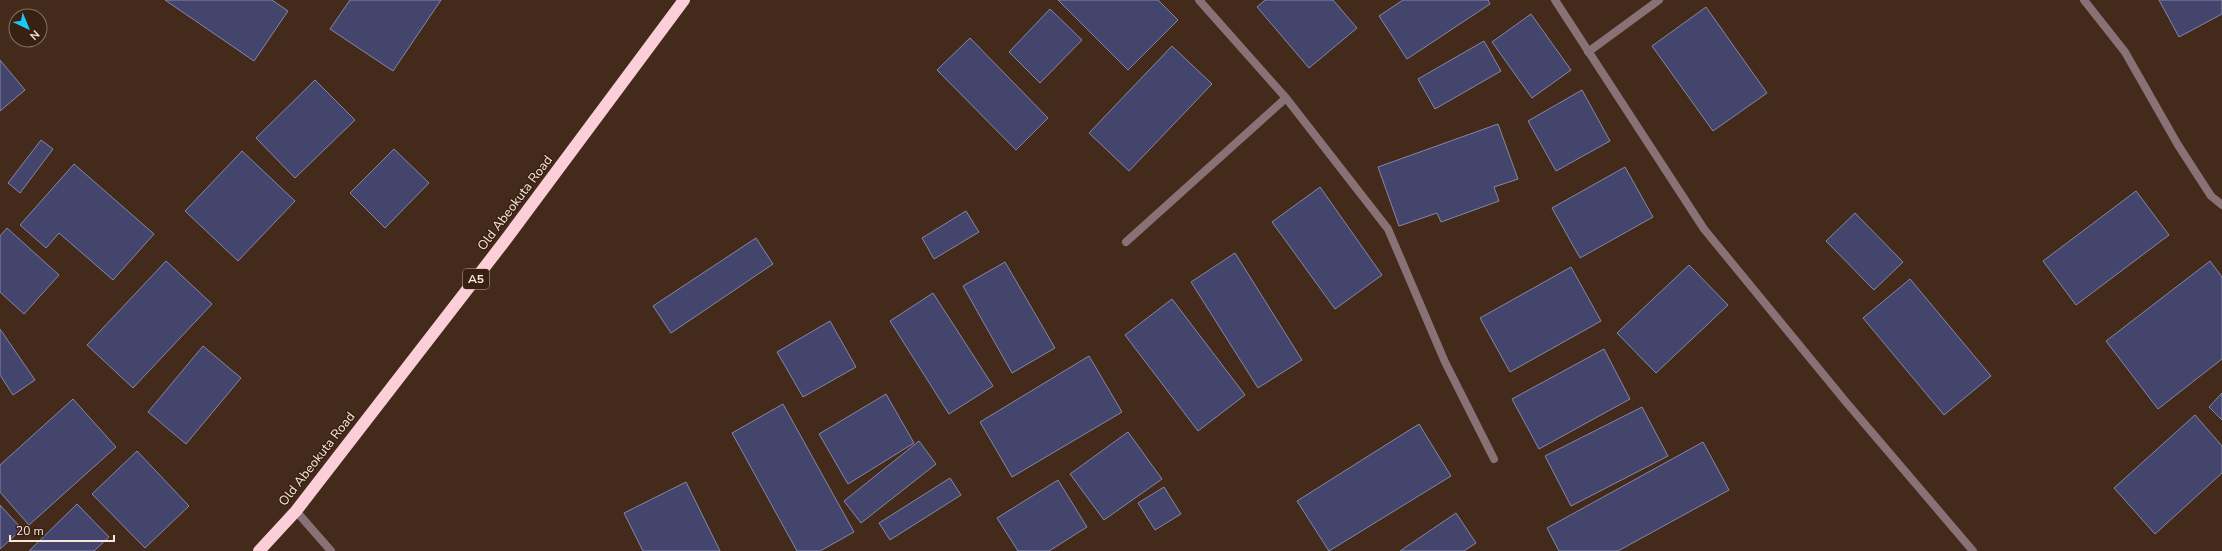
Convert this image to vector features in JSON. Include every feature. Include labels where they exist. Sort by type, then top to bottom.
[{"type":"highway","name":"Old Abeokuta Road","points":[[260,551],[296,511],[504,242],[684,0]]},
{"type":"street","points":[[1199,0],[1286,98],[1388,229],[1445,362],[1494,459]]},
{"type":"street","points":[[1555,0],[1704,229],[1846,402],[1973,551]]},
{"type":"street","points":[[1588,52],[1659,0]]},
{"type":"street","points":[[2084,0],[2124,52],[2211,196],[2222,205]]},
{"type":"street","points":[[1126,242],[1286,98]]},
{"type":"street","points":[[296,511],[331,551]]},
{"type":"building","points":[[165,0],[272,0],[288,11],[254,61]]},
{"type":"building","points":[[350,0],[441,0],[393,71],[330,29]]},
{"type":"building","points":[[1058,0],[1158,0],[1178,20],[1128,70]]},
{"type":"building","points":[[1265,0],[1333,0],[1357,28],[1309,68],[1257,7]]},
{"type":"building","points":[[1403,0],[1488,0],[1490,4],[1407,59],[1379,16]]},
{"type":"building","points":[[2159,0],[2222,0],[2222,14],[2179,37]]},
{"type":"building","points":[[1706,7],[1767,93],[1713,131],[1652,46]]},
{"type":"building","points":[[1050,9],[1082,40],[1040,83],[1009,52]]},
{"type":"building","points":[[1531,14],[1571,70],[1532,98],[1492,42]]},
{"type":"building","points":[[970,38],[1048,118],[1016,150],[937,70]]},
{"type":"building","points":[[1484,41],[1501,71],[1435,109],[1418,79]]},
{"type":"building","points":[[1172,46],[1212,84],[1129,171],[1089,133]]},
{"type":"building","points":[[0,60],[25,90],[0,111]]},
{"type":"building","points":[[315,80],[355,120],[295,178],[256,138]]},
{"type":"building","points":[[1582,90],[1610,141],[1556,171],[1528,121]]},
{"type":"building","points":[[1498,124],[1518,179],[1494,187],[1499,201],[1441,222],[1437,213],[1399,226],[1378,167]]},
{"type":"building","points":[[41,140],[53,149],[20,193],[8,183]]},
{"type":"building","points":[[394,149],[429,183],[385,228],[350,193]]},
{"type":"building","points":[[242,151],[295,201],[238,261],[185,211]]},
{"type":"building","points":[[74,164],[154,234],[113,280],[59,233],[46,248],[20,225]]},
{"type":"building","points":[[1625,167],[1653,217],[1580,258],[1552,208]]},
{"type":"building","points":[[1320,187],[1382,275],[1335,309],[1272,222]]},
{"type":"building","points":[[2136,191],[2169,235],[2076,305],[2043,261]]},
{"type":"building","points":[[966,211],[979,232],[934,259],[922,238]]},
{"type":"building","points":[[1855,213],[1903,262],[1874,290],[1826,241]]},
{"type":"building","points":[[7,228],[59,275],[24,314],[0,292],[0,236]]},
{"type":"building","points":[[756,238],[773,264],[671,333],[653,306]]},
{"type":"building","points":[[1235,253],[1302,360],[1258,388],[1191,282]]},
{"type":"building","points":[[166,261],[212,304],[133,388],[87,345]]},
{"type":"building","points":[[2210,261],[2222,277],[2222,359],[2158,409],[2106,341]]},
{"type":"building","points":[[1005,262],[1055,348],[1012,373],[963,286]]},
{"type":"building","points":[[1689,265],[1728,305],[1656,373],[1617,333]]},
{"type":"building","points":[[1571,267],[1601,321],[1510,372],[1480,318]]},
{"type":"building","points":[[1910,279],[1991,376],[1944,415],[1863,318]]},
{"type":"building","points":[[933,293],[993,386],[949,414],[890,321]]},
{"type":"building","points":[[1172,299],[1245,395],[1198,431],[1125,335]]},
{"type":"building","points":[[830,321],[856,367],[803,397],[777,352]]},
{"type":"building","points":[[0,329],[35,380],[13,395],[0,375]]},
{"type":"building","points":[[203,346],[241,378],[186,444],[148,412]]},
{"type":"building","points":[[1604,349],[1630,399],[1539,449],[1512,399]]},
{"type":"building","points":[[1089,356],[1122,412],[1012,477],[980,422]]},
{"type":"building","points":[[2222,393],[2222,420],[2209,407]]},
{"type":"building","points":[[886,394],[914,443],[848,484],[819,434]]},
{"type":"building","points":[[73,399],[116,447],[29,525],[0,492],[0,465]]},
{"type":"building","points":[[783,404],[854,532],[820,551],[797,551],[732,433]]},
{"type":"building","points":[[1642,407],[1668,456],[1571,506],[1545,456]]},
{"type":"building","points":[[2195,415],[2222,446],[2222,473],[2155,534],[2114,488]]},
{"type":"building","points":[[1419,424],[1451,476],[1329,551],[1297,501]]},
{"type":"building","points":[[1128,432],[1162,479],[1104,520],[1070,474]]},
{"type":"building","points":[[919,441],[936,464],[861,523],[844,501]]},
{"type":"building","points":[[1703,442],[1729,490],[1618,551],[1559,551],[1547,528]]},
{"type":"building","points":[[137,451],[189,506],[145,548],[92,494]]},
{"type":"building","points":[[950,478],[961,495],[890,540],[879,523]]},
{"type":"building","points":[[1058,480],[1087,527],[1049,551],[1018,551],[997,518]]},
{"type":"building","points":[[686,482],[720,551],[643,551],[624,513]]},
{"type":"building","points":[[1164,487],[1181,514],[1155,530],[1138,503]]},
{"type":"building","points":[[77,504],[109,537],[94,551],[29,551]]},
{"type":"building","points":[[0,505],[22,529],[0,549]]},
{"type":"building","points":[[1456,513],[1476,543],[1464,551],[1400,551]]}]
